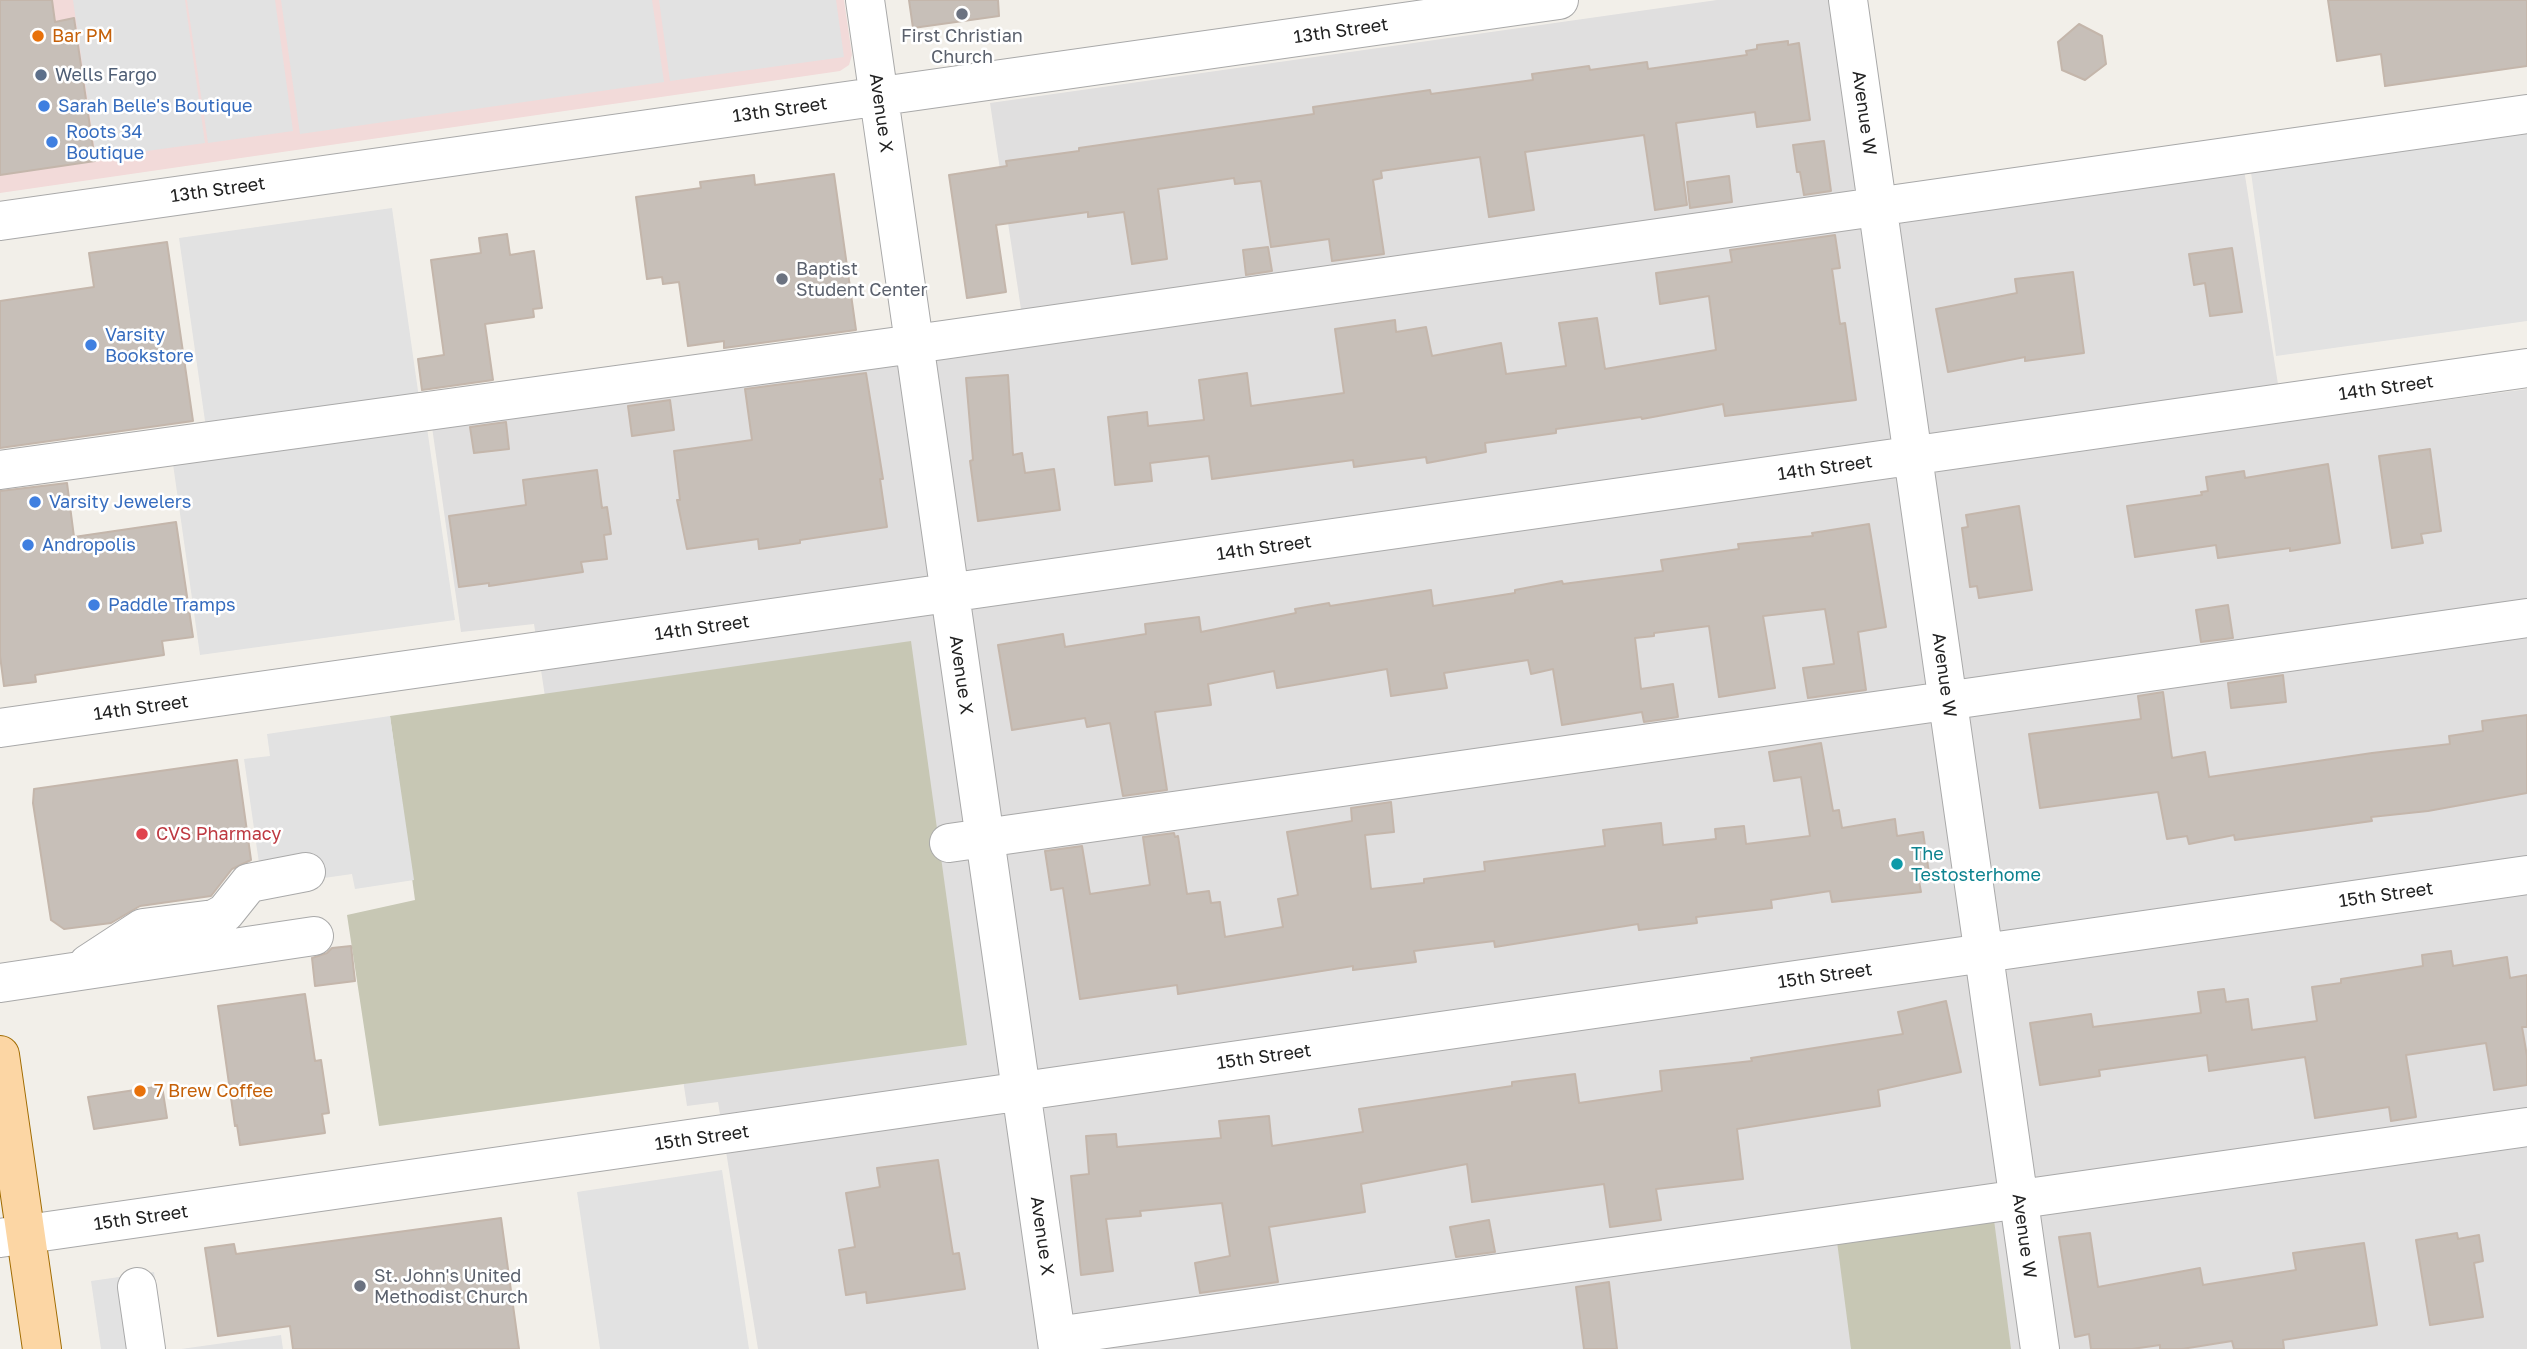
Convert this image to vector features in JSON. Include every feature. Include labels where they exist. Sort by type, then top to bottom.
[{"type":"main road","points":[[0,1055],[12,1236],[42,1349]]},
{"type":"street","name":"Avenue X","points":[[865,0],[950,593],[967,841],[1021,1092],[1057,1343]]},
{"type":"street","name":"13th Street","points":[[0,221],[879,96],[1324,17],[1559,0]]},
{"type":"street","name":"Avenue W","points":[[1847,0],[2040,1349]]},
{"type":"street","points":[[0,470],[914,344],[2527,114]]},
{"type":"street","name":"14th Street","points":[[0,728],[2527,368]]},
{"type":"street","points":[[967,841],[2527,618]]},
{"type":"street","points":[[78,971],[143,928],[214,919],[225,913],[249,883],[306,872]]},
{"type":"street","name":"15th Street","points":[[12,1236],[2527,875]]},
{"type":"street","points":[[0,983],[314,936]]},
{"type":"street","points":[[1057,1343],[2527,1126]]},
{"type":"street","points":[[137,1287],[146,1349]]},
{"type":"shaded area","points":[[0,0],[844,0],[852,55],[849,65],[840,71],[0,193]]},
{"type":"shaded area","points":[[73,0],[185,0],[205,143],[96,158]]},
{"type":"shaded area","points":[[187,0],[275,0],[293,131],[208,143]]},
{"type":"shaded area","points":[[281,0],[652,0],[664,82],[300,134]]},
{"type":"shaded area","points":[[659,0],[836,0],[844,57],[670,81]]},
{"type":"shaded area","points":[[1717,0],[1831,0],[1862,219],[2243,163],[2284,422],[2527,389],[2527,1349],[758,1349],[718,1102],[687,1106],[652,877],[574,888],[534,624],[461,632],[431,420],[1025,336],[990,103]]},
{"type":"shaded area","points":[[2527,126],[2527,321],[2276,356],[2250,165]]},
{"type":"shaded area","points":[[392,208],[420,405],[207,435],[179,238]]},
{"type":"shaded area","points":[[426,421],[455,620],[200,655],[172,457]]},
{"type":"shaded area","points":[[911,641],[967,1045],[379,1126],[347,915],[415,900],[390,716]]},
{"type":"shaded area","points":[[390,716],[414,880],[355,889],[352,874],[289,883],[259,863],[244,759],[270,756],[267,734]]},
{"type":"shaded area","points":[[722,1170],[749,1349],[600,1349],[577,1192]]},
{"type":"shaded area","points":[[1994,1220],[2011,1349],[1851,1349],[1836,1234]]},
{"type":"shaded area","points":[[154,1272],[165,1349],[101,1349],[91,1281]]},
{"type":"shaded area","points":[[281,1335],[283,1349],[181,1349]]},
{"type":"building","points":[[0,0],[52,0],[55,22],[74,18],[95,161],[0,175]]},
{"type":"building","name":"First Christian Church","points":[[909,0],[998,0],[999,16],[913,28]]},
{"type":"building","points":[[2328,0],[2527,0],[2527,66],[2385,86],[2381,54],[2337,61]]},
{"type":"building","points":[[2079,24],[2102,36],[2106,64],[2085,80],[2062,70],[2058,42]]},
{"type":"building","points":[[1788,41],[1788,45],[1799,43],[1810,120],[1757,127],[1755,112],[1676,123],[1687,205],[1655,210],[1644,135],[1525,152],[1534,210],[1489,217],[1480,157],[1381,171],[1382,178],[1373,180],[1384,254],[1332,261],[1329,239],[1271,247],[1261,181],[1235,184],[1234,178],[1158,189],[1167,259],[1132,264],[1124,212],[1088,217],[1088,212],[996,225],[1006,292],[967,298],[949,175],[1007,166],[1006,161],[1079,151],[1079,148],[1314,114],[1313,107],[1430,90],[1431,94],[1533,80],[1532,74],[1589,66],[1590,70],[1647,62],[1648,69],[1747,55],[1746,51],[1757,49],[1757,45]]},
{"type":"building","points":[[1824,141],[1831,191],[1804,195],[1793,145]]},
{"type":"building","name":"Baptist Student Center","points":[[834,174],[856,330],[724,348],[724,341],[688,346],[679,282],[663,284],[662,277],[647,279],[636,197],[701,188],[700,182],[754,175],[755,185]]},
{"type":"building","points":[[1729,176],[1732,202],[1690,208],[1687,182]]},
{"type":"building","points":[[507,234],[510,255],[534,251],[542,308],[533,309],[534,317],[485,324],[493,380],[422,390],[418,359],[444,355],[431,260],[481,253],[479,238]]},
{"type":"building","points":[[1835,235],[1840,268],[1832,269],[1840,324],[1845,323],[1856,400],[1725,416],[1723,404],[1642,419],[1641,417],[1556,429],[1556,433],[1485,443],[1486,452],[1427,463],[1426,457],[1354,467],[1353,460],[1212,479],[1209,456],[1150,463],[1152,481],[1115,485],[1108,417],[1147,412],[1148,426],[1204,420],[1199,380],[1247,373],[1251,406],[1344,393],[1335,329],[1395,320],[1396,332],[1426,327],[1432,356],[1501,343],[1506,374],[1566,366],[1559,323],[1597,318],[1605,369],[1716,350],[1709,296],[1660,304],[1656,273],[1732,262],[1730,250]]},
{"type":"building","name":"Varsity Bookstore","points":[[167,242],[193,421],[0,448],[0,301],[94,287],[89,253]]},
{"type":"building","points":[[1268,247],[1272,271],[1246,275],[1243,250]]},
{"type":"building","points":[[2232,248],[2242,312],[2210,316],[2205,283],[2194,285],[2189,254]]},
{"type":"building","points":[[2073,272],[2084,353],[2025,361],[2025,357],[1948,372],[1936,309],[2017,293],[2015,279]]},
{"type":"building","points":[[866,373],[883,479],[880,479],[887,527],[759,549],[758,539],[687,549],[677,500],[680,500],[674,451],[752,440],[745,389]]},
{"type":"building","points":[[1008,375],[1013,455],[1022,453],[1025,473],[1054,469],[1060,510],[978,521],[970,461],[973,460],[966,378]]},
{"type":"building","points":[[670,400],[674,430],[632,436],[628,406]]},
{"type":"building","points":[[506,422],[509,449],[474,453],[470,427]]},
{"type":"building","points":[[2430,449],[2441,531],[2421,534],[2423,543],[2392,548],[2379,456]]},
{"type":"building","points":[[2328,464],[2340,543],[2218,558],[2216,545],[2135,557],[2127,506],[2202,495],[2201,492],[2208,491],[2206,477],[2244,471],[2245,478]]},
{"type":"building","points":[[597,470],[602,508],[607,507],[611,534],[604,535],[607,559],[581,562],[583,572],[489,586],[489,583],[459,587],[449,516],[526,505],[523,480]]},
{"type":"building","name":"Paddle Tramps","points":[[67,483],[74,537],[176,522],[193,637],[162,641],[164,655],[35,675],[36,682],[4,686],[0,656],[0,491]]},
{"type":"building","points":[[2019,506],[2032,590],[1979,598],[1977,586],[1970,587],[1962,528],[1968,527],[1966,515]]},
{"type":"building","points":[[1869,524],[1886,627],[1858,632],[1866,690],[1808,698],[1803,668],[1834,664],[1825,609],[1763,616],[1775,688],[1719,697],[1709,626],[1635,638],[1641,689],[1673,684],[1678,717],[1644,722],[1642,712],[1562,725],[1553,669],[1531,674],[1528,660],[1444,673],[1447,688],[1391,696],[1387,669],[1277,688],[1274,671],[1208,684],[1211,705],[1155,712],[1167,790],[1123,796],[1110,723],[1087,727],[1085,718],[1012,730],[998,645],[1063,634],[1065,647],[1146,634],[1145,624],[1199,617],[1201,632],[1296,613],[1295,609],[1431,590],[1433,606],[1515,593],[1515,590],[1562,581],[1563,584],[1663,571],[1661,560],[1739,549],[1738,544],[1813,536],[1812,533]]},
{"type":"building","points":[[2228,605],[2233,638],[2201,642],[2196,610]]},
{"type":"building","points":[[2283,675],[2286,702],[2231,708],[2228,683]]},
{"type":"building","points":[[2163,692],[2172,758],[2205,752],[2209,777],[2450,744],[2449,736],[2483,731],[2482,721],[2527,715],[2527,793],[2428,811],[2371,817],[2372,821],[2235,840],[2234,835],[2189,844],[2187,836],[2167,839],[2158,792],[2040,808],[2029,734],[2141,719],[2138,696]]},
{"type":"building","points":[[1821,743],[1833,811],[1839,810],[1842,828],[1895,819],[1897,836],[1923,832],[1930,880],[1919,881],[1921,892],[1832,902],[1830,891],[1771,900],[1772,908],[1696,917],[1697,923],[1639,930],[1638,924],[1495,947],[1494,941],[1414,951],[1416,962],[1353,970],[1353,966],[1178,994],[1177,985],[1080,999],[1063,888],[1051,890],[1045,851],[1082,846],[1090,894],[1150,885],[1143,837],[1174,833],[1175,837],[1178,836],[1187,894],[1209,891],[1211,903],[1220,902],[1225,937],[1283,927],[1278,899],[1298,895],[1287,832],[1352,821],[1351,808],[1391,802],[1394,832],[1365,835],[1371,889],[1424,883],[1424,879],[1485,871],[1484,862],[1605,846],[1603,830],[1661,823],[1663,845],[1716,839],[1715,829],[1744,826],[1746,844],[1810,836],[1801,777],[1774,781],[1769,752]]},
{"type":"building","name":"CVS Pharmacy","points":[[237,760],[251,860],[232,869],[211,896],[140,906],[111,923],[64,929],[51,920],[33,803],[34,789]]},
{"type":"building","points":[[351,946],[355,981],[315,986],[312,958],[327,953],[332,948]]},
{"type":"building","points":[[2451,951],[2453,966],[2507,957],[2510,978],[2527,975],[2527,1027],[2522,1027],[2527,1056],[2527,1085],[2494,1090],[2486,1043],[2406,1055],[2416,1117],[2391,1121],[2389,1107],[2315,1118],[2305,1057],[2209,1071],[2207,1055],[2099,1070],[2100,1076],[2040,1085],[2030,1023],[2091,1014],[2093,1027],[2201,1013],[2198,992],[2224,989],[2226,1002],[2248,999],[2252,1030],[2317,1021],[2312,987],[2341,983],[2341,979],[2423,966],[2422,955]]},
{"type":"building","points":[[305,994],[315,1061],[321,1060],[329,1113],[322,1114],[325,1133],[240,1145],[218,1006]]},
{"type":"building","points":[[1946,1001],[1961,1072],[1878,1090],[1880,1106],[1737,1129],[1743,1179],[1656,1189],[1661,1220],[1610,1227],[1604,1184],[1472,1202],[1467,1164],[1361,1184],[1365,1212],[1269,1227],[1278,1282],[1200,1293],[1195,1263],[1230,1256],[1222,1203],[1140,1211],[1141,1216],[1106,1219],[1113,1271],[1081,1275],[1071,1176],[1089,1174],[1086,1136],[1116,1134],[1117,1147],[1221,1138],[1219,1121],[1269,1116],[1272,1146],[1363,1132],[1359,1109],[1512,1086],[1512,1082],[1575,1074],[1579,1103],[1662,1091],[1660,1071],[1752,1061],[1751,1058],[1903,1034],[1898,1012]]},
{"type":"building","name":"7 Brew Coffee","points":[[162,1086],[167,1118],[94,1129],[88,1097]]},
{"type":"building","points":[[938,1160],[953,1254],[959,1253],[965,1289],[867,1303],[866,1292],[846,1295],[839,1250],[855,1247],[846,1193],[880,1187],[877,1168]]},
{"type":"building","name":"St. John's United Methodist Church","points":[[501,1218],[519,1349],[293,1349],[290,1326],[218,1336],[205,1248],[234,1244],[236,1254]]},
{"type":"building","points":[[1489,1220],[1495,1252],[1456,1257],[1450,1227]]},
{"type":"building","points":[[2090,1233],[2098,1287],[2200,1268],[2203,1285],[2296,1270],[2293,1253],[2364,1243],[2377,1325],[2283,1340],[2284,1349],[2234,1349],[2232,1341],[2182,1349],[2160,1349],[2160,1345],[2132,1349],[2091,1349],[2089,1334],[2075,1337],[2059,1237]]},
{"type":"building","points":[[2457,1233],[2458,1239],[2479,1235],[2483,1261],[2474,1263],[2483,1317],[2430,1325],[2416,1240]]},
{"type":"building","points":[[1609,1282],[1617,1349],[1584,1349],[1576,1287]]},
{"type":"place","name":"First Christian Church","points":[[962,14]]},
{"type":"place","name":"Bar PM","points":[[38,36]]},
{"type":"place","name":"Wells Fargo","points":[[41,75]]},
{"type":"place","name":"Sarah Belle's Boutique","points":[[44,106]]},
{"type":"place","name":"Roots 34 Boutique","points":[[52,142]]},
{"type":"place","name":"Baptist Student Center","points":[[782,279]]},
{"type":"place","name":"Varsity Bookstore","points":[[91,345]]},
{"type":"place","name":"Varsity Jewelers","points":[[35,502]]},
{"type":"place","name":"Andropolis","points":[[28,545]]},
{"type":"place","name":"Paddle Tramps","points":[[94,605]]},
{"type":"place","name":"CVS Pharmacy","points":[[142,834]]},
{"type":"place","name":"The Testosterhome","points":[[1897,864]]},
{"type":"place","name":"7 Brew Coffee","points":[[140,1091]]},
{"type":"place","name":"St. John's United Methodist Church","points":[[360,1286]]}]
